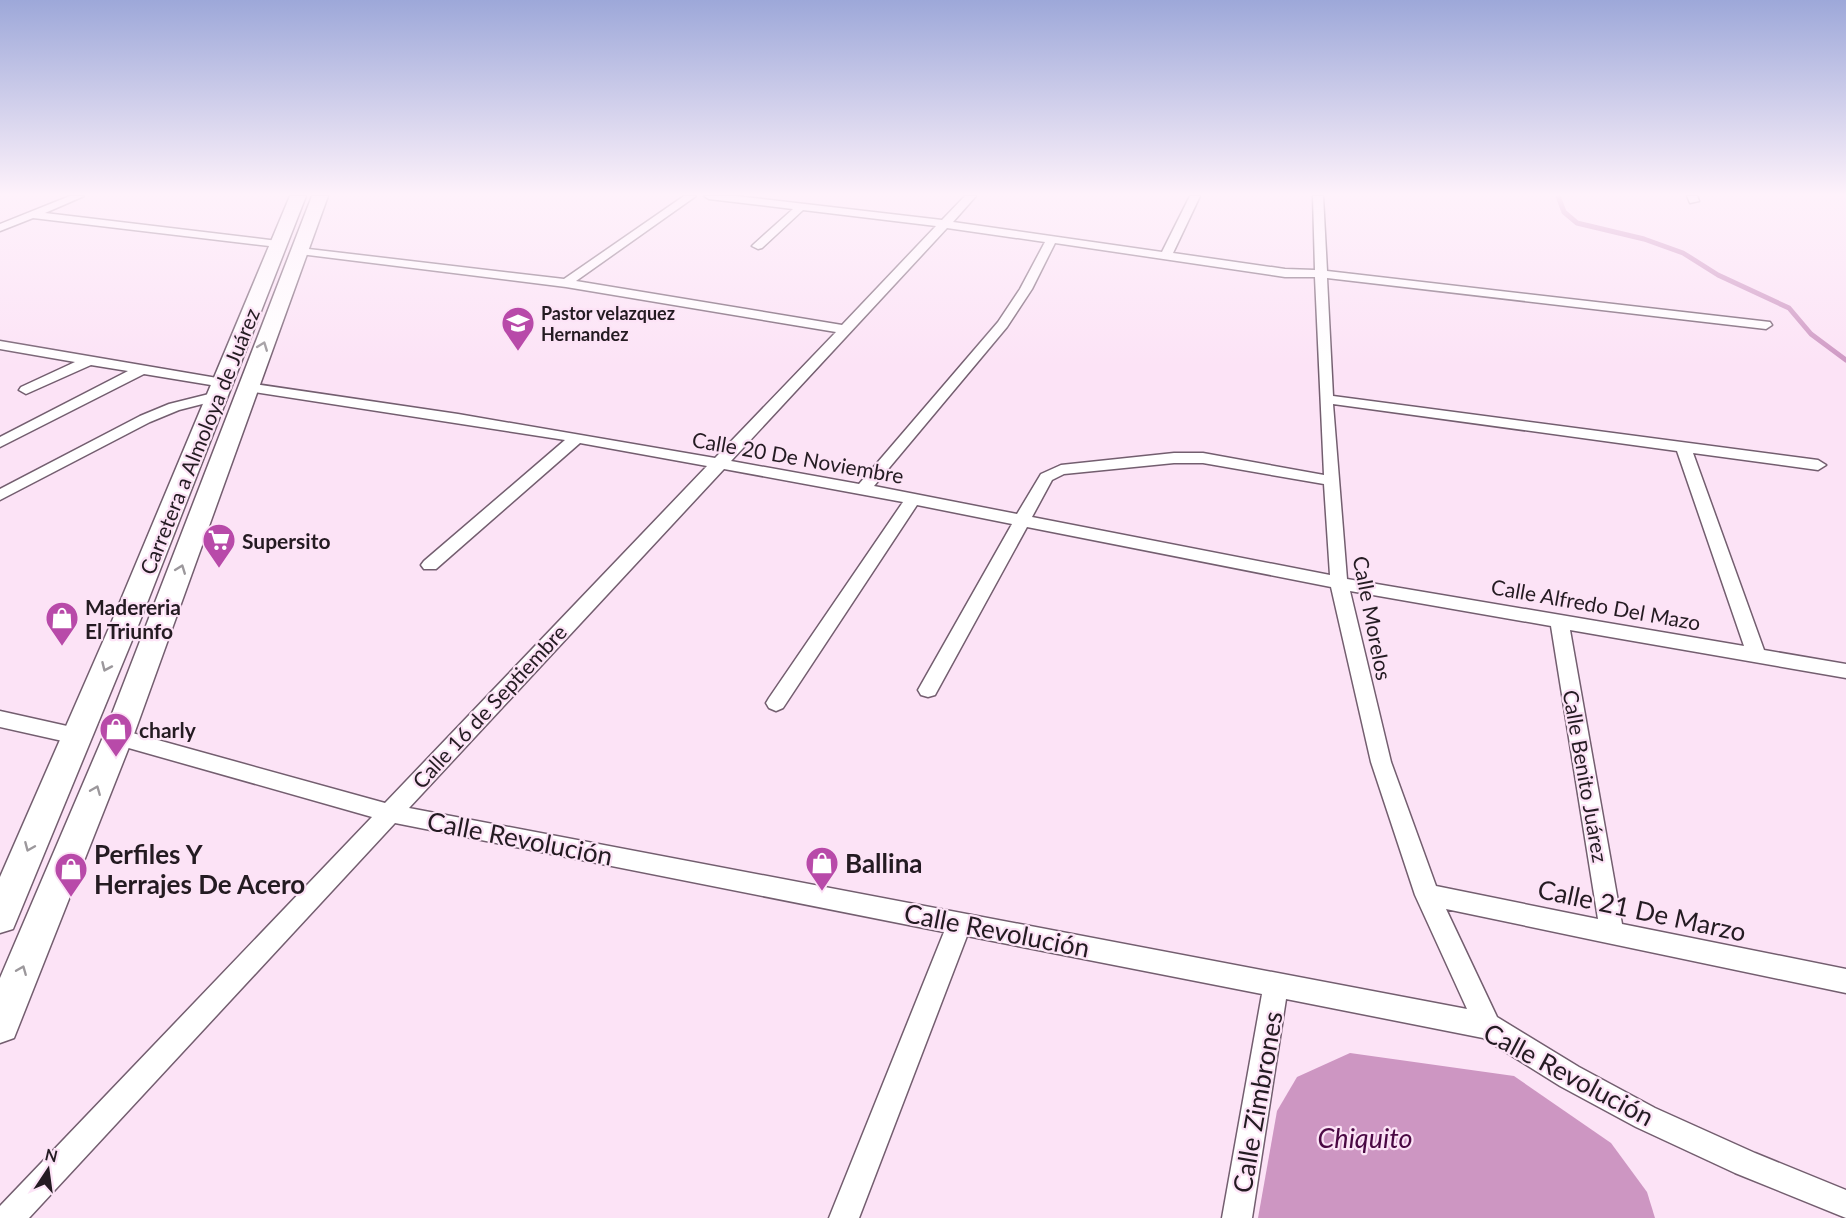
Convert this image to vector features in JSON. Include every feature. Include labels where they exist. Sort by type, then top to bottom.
[{"type":"main road","name":"Carretera a Almoloya de Juárez","points":[[0,917],[164,529],[229,389],[287,253]]},
{"type":"main road","name":"Carretera a Almoloya de Juárez","points":[[0,1024],[118,737],[198,524],[229,389]]},
{"type":"main road","points":[[164,529],[198,524]]},
{"type":"street","points":[[327,253],[567,283],[843,329]]},
{"type":"street","points":[[567,283],[610,253]]},
{"type":"street","name":"Calle 16 de Septiembre","points":[[9,1218],[917,253]]},
{"type":"street","points":[[863,489],[989,342],[1026,289],[1044,253]]},
{"type":"street","points":[[1143,253],[1285,273],[1322,274],[1766,325]]},
{"type":"street","name":"Calle Morelos","points":[[1321,253],[1326,399],[1338,583],[1381,762],[1427,895],[1488,1026]]},
{"type":"street","name":"Calle 20 De Noviembre","points":[[0,345],[142,369],[229,389],[458,418],[577,438],[863,489],[1338,583]]},
{"type":"street","points":[[26,390],[90,360]]},
{"type":"street","points":[[0,443],[142,369]]},
{"type":"street","points":[[0,495],[145,419],[229,389]]},
{"type":"street","points":[[1326,399],[1818,465]]},
{"type":"street","points":[[430,565],[577,438]]},
{"type":"street","points":[[1683,447],[1756,655]]},
{"type":"street","points":[[928,690],[1046,477],[1061,470],[1174,458],[1203,458],[1332,481]]},
{"type":"street","points":[[776,703],[913,499]]},
{"type":"street","name":"Calle Alfredo Del Mazo","points":[[1338,583],[1846,671]]},
{"type":"street","name":"Calle Benito Juárez","points":[[1559,620],[1612,933]]},
{"type":"street","points":[[0,718],[76,735]]},
{"type":"street","name":"Calle Revolución","points":[[118,737],[389,813],[1488,1026],[1581,1083],[1703,1146],[1846,1205]]},
{"type":"street","name":"Calle 21 De Marzo","points":[[1427,895],[1846,981]]},
{"type":"street","points":[[844,1218],[960,922]]},
{"type":"street","name":"Calle Zimbrones","points":[[1237,1218],[1276,986]]},
{"type":"water","name":"Chiquito","points":[[1350,1053],[1514,1076],[1611,1143],[1647,1192],[1655,1218],[1258,1218],[1277,1111],[1297,1077]]},
{"type":"waterway","points":[[1683,253],[1718,275],[1789,308],[1811,334],[1846,360]]},
{"type":"place","name":"Pastor velazquez Hernandez","points":[[518,352]]},
{"type":"place","name":"Supersito","points":[[219,569]]},
{"type":"place","name":"Madereria El Triunfo","points":[[62,647]]},
{"type":"place","name":"charly","points":[[116,758]]},
{"type":"place","name":"Ballina","points":[[822,892]]},
{"type":"place","name":"Perfiles Y Herrajes De Acero","points":[[71,898]]}]
